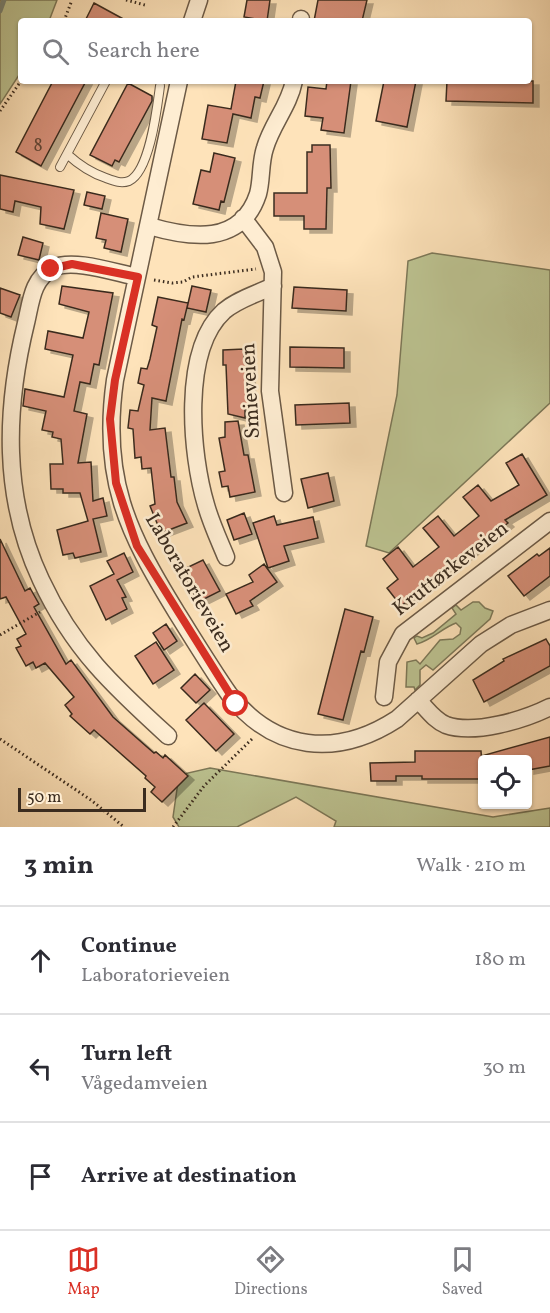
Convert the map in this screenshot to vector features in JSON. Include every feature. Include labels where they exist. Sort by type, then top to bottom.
[{"type":"street","points":[[193,18],[199,0]]},
{"type":"street","name":"Laboratorieveien","points":[[178,84],[115,380],[110,419],[113,466],[121,502],[141,554],[236,704],[262,726],[297,741],[320,744],[349,742],[381,729],[495,634],[550,610]]},
{"type":"street","points":[[149,226],[176,234],[204,236],[221,233],[243,218],[256,198],[264,150],[290,98],[293,84]]},
{"type":"street","name":"Smieveien","points":[[243,218],[259,237],[272,264],[270,392],[284,493]]},
{"type":"street","points":[[138,277],[65,264],[44,274],[35,287],[16,370],[9,443],[15,502],[40,579],[54,605],[74,640],[99,672],[168,736]]},
{"type":"street","name":"Smieveien","points":[[226,557],[206,505],[196,461],[194,416],[199,360],[208,333],[225,311],[273,286]]},
{"type":"street","name":"Kruttørkeveien","points":[[384,697],[388,662],[403,634],[550,521]]},
{"type":"street","points":[[418,700],[436,719],[455,727],[506,723],[550,708]]},
{"type":"lane","points":[[60,167],[104,84]]},
{"type":"lane","points":[[67,154],[85,169],[102,177],[118,182],[131,180],[142,167],[160,86]]},
{"type":"path","points":[[65,18],[72,0]]},
{"type":"path","points":[[126,0],[145,5]]},
{"type":"path","points":[[0,111],[19,84]]},
{"type":"path","points":[[138,277],[183,282],[192,277],[252,271],[260,266],[272,264]]},
{"type":"path","points":[[0,635],[54,605]]},
{"type":"path","points":[[173,827],[204,786],[246,746],[262,726]]},
{"type":"path","points":[[0,739],[91,800],[123,827]]},
{"type":"green space","points":[[0,0],[57,0],[50,18],[18,18],[18,77],[0,104]]},
{"type":"green space","points":[[432,253],[550,270],[550,403],[389,553],[366,546],[397,395],[408,261]]},
{"type":"green space","points":[[473,602],[479,602],[485,608],[493,611],[490,619],[433,670],[426,665],[420,670],[420,685],[415,690],[414,687],[406,687],[407,662],[416,660],[420,664],[440,640],[453,639],[460,634],[461,628],[456,623],[417,644],[414,638],[417,636],[422,638],[433,633],[456,614],[452,608],[456,605],[461,610]]},
{"type":"green space","points":[[210,768],[493,817],[550,808],[550,827],[334,827],[336,821],[296,797],[237,827],[179,827],[173,817],[179,775]]},
{"type":"building","points":[[247,0],[270,0],[267,18],[244,17]]},
{"type":"building","points":[[318,0],[367,0],[363,18],[315,18]]},
{"type":"building","points":[[94,3],[122,18],[86,18]]},
{"type":"building","points":[[533,81],[533,103],[446,101],[447,84],[532,84]]},
{"type":"building","points":[[51,84],[84,84],[41,166],[16,152]]},
{"type":"building","points":[[127,84],[152,96],[152,101],[119,162],[115,160],[112,166],[90,155]]},
{"type":"building","points":[[235,84],[263,84],[260,98],[255,97],[251,118],[233,114],[227,143],[202,139],[208,105],[231,109]]},
{"type":"building","points":[[327,84],[351,84],[344,133],[321,130],[323,118],[305,116],[308,87],[326,89]]},
{"type":"building","points":[[383,84],[415,84],[407,127],[376,121]]},
{"type":"building","points":[[312,145],[330,145],[331,188],[327,188],[326,229],[304,229],[304,216],[274,216],[274,193],[307,193],[307,152],[312,152]]},
{"type":"building","points":[[214,153],[235,158],[224,202],[221,201],[219,210],[193,204],[201,170],[210,172]]},
{"type":"building","points":[[0,175],[74,190],[64,229],[40,224],[41,207],[15,201],[13,212],[0,209]]},
{"type":"building","points":[[87,192],[105,196],[102,209],[84,205]]},
{"type":"building","points":[[101,213],[128,219],[121,252],[104,248],[106,240],[96,238]]},
{"type":"building","points":[[23,237],[43,243],[39,260],[18,255]]},
{"type":"building","points":[[62,286],[113,293],[99,365],[94,364],[90,384],[80,382],[74,411],[87,414],[78,463],[91,462],[93,501],[103,498],[107,516],[93,519],[101,552],[75,558],[73,553],[63,555],[57,530],[88,521],[80,493],[63,493],[63,489],[51,489],[50,464],[63,464],[61,439],[52,437],[53,432],[42,430],[46,411],[23,406],[25,389],[64,397],[73,355],[45,349],[48,331],[83,338],[89,312],[59,304]]},
{"type":"building","points":[[192,286],[211,290],[206,312],[187,308]]},
{"type":"building","points":[[294,287],[347,290],[346,311],[292,308]]},
{"type":"building","points":[[0,288],[20,295],[11,317],[0,313]]},
{"type":"building","points":[[158,297],[188,303],[184,320],[182,319],[166,401],[152,398],[150,430],[165,428],[171,477],[174,477],[177,502],[187,523],[161,533],[150,506],[155,504],[151,468],[142,469],[141,457],[135,458],[133,429],[128,428],[130,410],[138,411],[144,385],[138,383],[141,368],[147,369],[150,359],[157,327],[152,325]]},
{"type":"building","points":[[290,347],[344,348],[344,368],[290,367]]},
{"type":"building","points":[[244,349],[244,362],[249,362],[250,409],[245,409],[245,418],[228,414],[226,365],[223,365],[223,350]]},
{"type":"building","points":[[349,403],[350,423],[296,425],[295,405]]},
{"type":"building","points":[[238,421],[244,455],[248,455],[255,492],[230,497],[228,486],[222,487],[219,472],[225,471],[219,438],[225,437],[225,422]]},
{"type":"building","points":[[522,454],[547,495],[505,520],[508,523],[401,606],[387,588],[398,579],[383,559],[398,547],[413,567],[439,547],[423,528],[438,516],[454,536],[479,516],[463,497],[478,485],[491,501],[519,485],[506,463]]},
{"type":"building","points":[[328,473],[334,501],[308,508],[301,479]]},
{"type":"building","points":[[244,513],[252,534],[234,540],[227,520]]},
{"type":"building","points":[[274,516],[277,525],[313,517],[318,538],[284,546],[289,561],[268,568],[253,523]]},
{"type":"building","points":[[0,539],[25,591],[30,588],[39,604],[34,607],[66,664],[71,660],[113,717],[154,753],[156,752],[163,758],[165,755],[188,776],[162,802],[151,792],[155,787],[145,778],[146,776],[94,730],[90,734],[70,716],[72,714],[65,705],[74,697],[45,663],[36,668],[33,662],[26,666],[16,648],[21,646],[17,639],[26,634],[6,597],[0,599]]},
{"type":"building","points":[[550,548],[550,576],[524,596],[508,576],[537,554],[539,556]]},
{"type":"building","points":[[124,553],[133,572],[117,580],[126,597],[122,598],[127,609],[106,620],[90,586],[114,574],[107,561]]},
{"type":"building","points":[[203,560],[220,591],[198,602],[182,570]]},
{"type":"building","points":[[264,564],[277,582],[250,601],[253,606],[236,614],[226,594],[253,582],[249,575]]},
{"type":"building","points":[[345,609],[373,617],[364,652],[361,651],[343,720],[318,714]]},
{"type":"building","points":[[166,624],[177,641],[164,650],[153,633]]},
{"type":"building","points":[[546,639],[550,646],[550,666],[484,702],[473,680],[504,661],[503,659]]},
{"type":"building","points":[[156,642],[174,670],[153,684],[135,656]]},
{"type":"building","points":[[195,674],[210,690],[196,703],[181,688]]},
{"type":"building","points":[[204,703],[234,734],[216,751],[186,720]]},
{"type":"building","points":[[550,737],[550,766],[532,769],[532,755],[485,755]]},
{"type":"building","points":[[415,751],[481,751],[481,755],[478,755],[478,779],[422,779],[422,776],[396,776],[396,781],[371,781],[370,763],[415,762]]},
{"type":"waterway","points":[[0,11],[4,0]]},
{"type":"route","points":[[51,269],[72,264],[138,277],[115,380],[110,419],[111,452],[116,483],[137,546],[236,704]]}]
